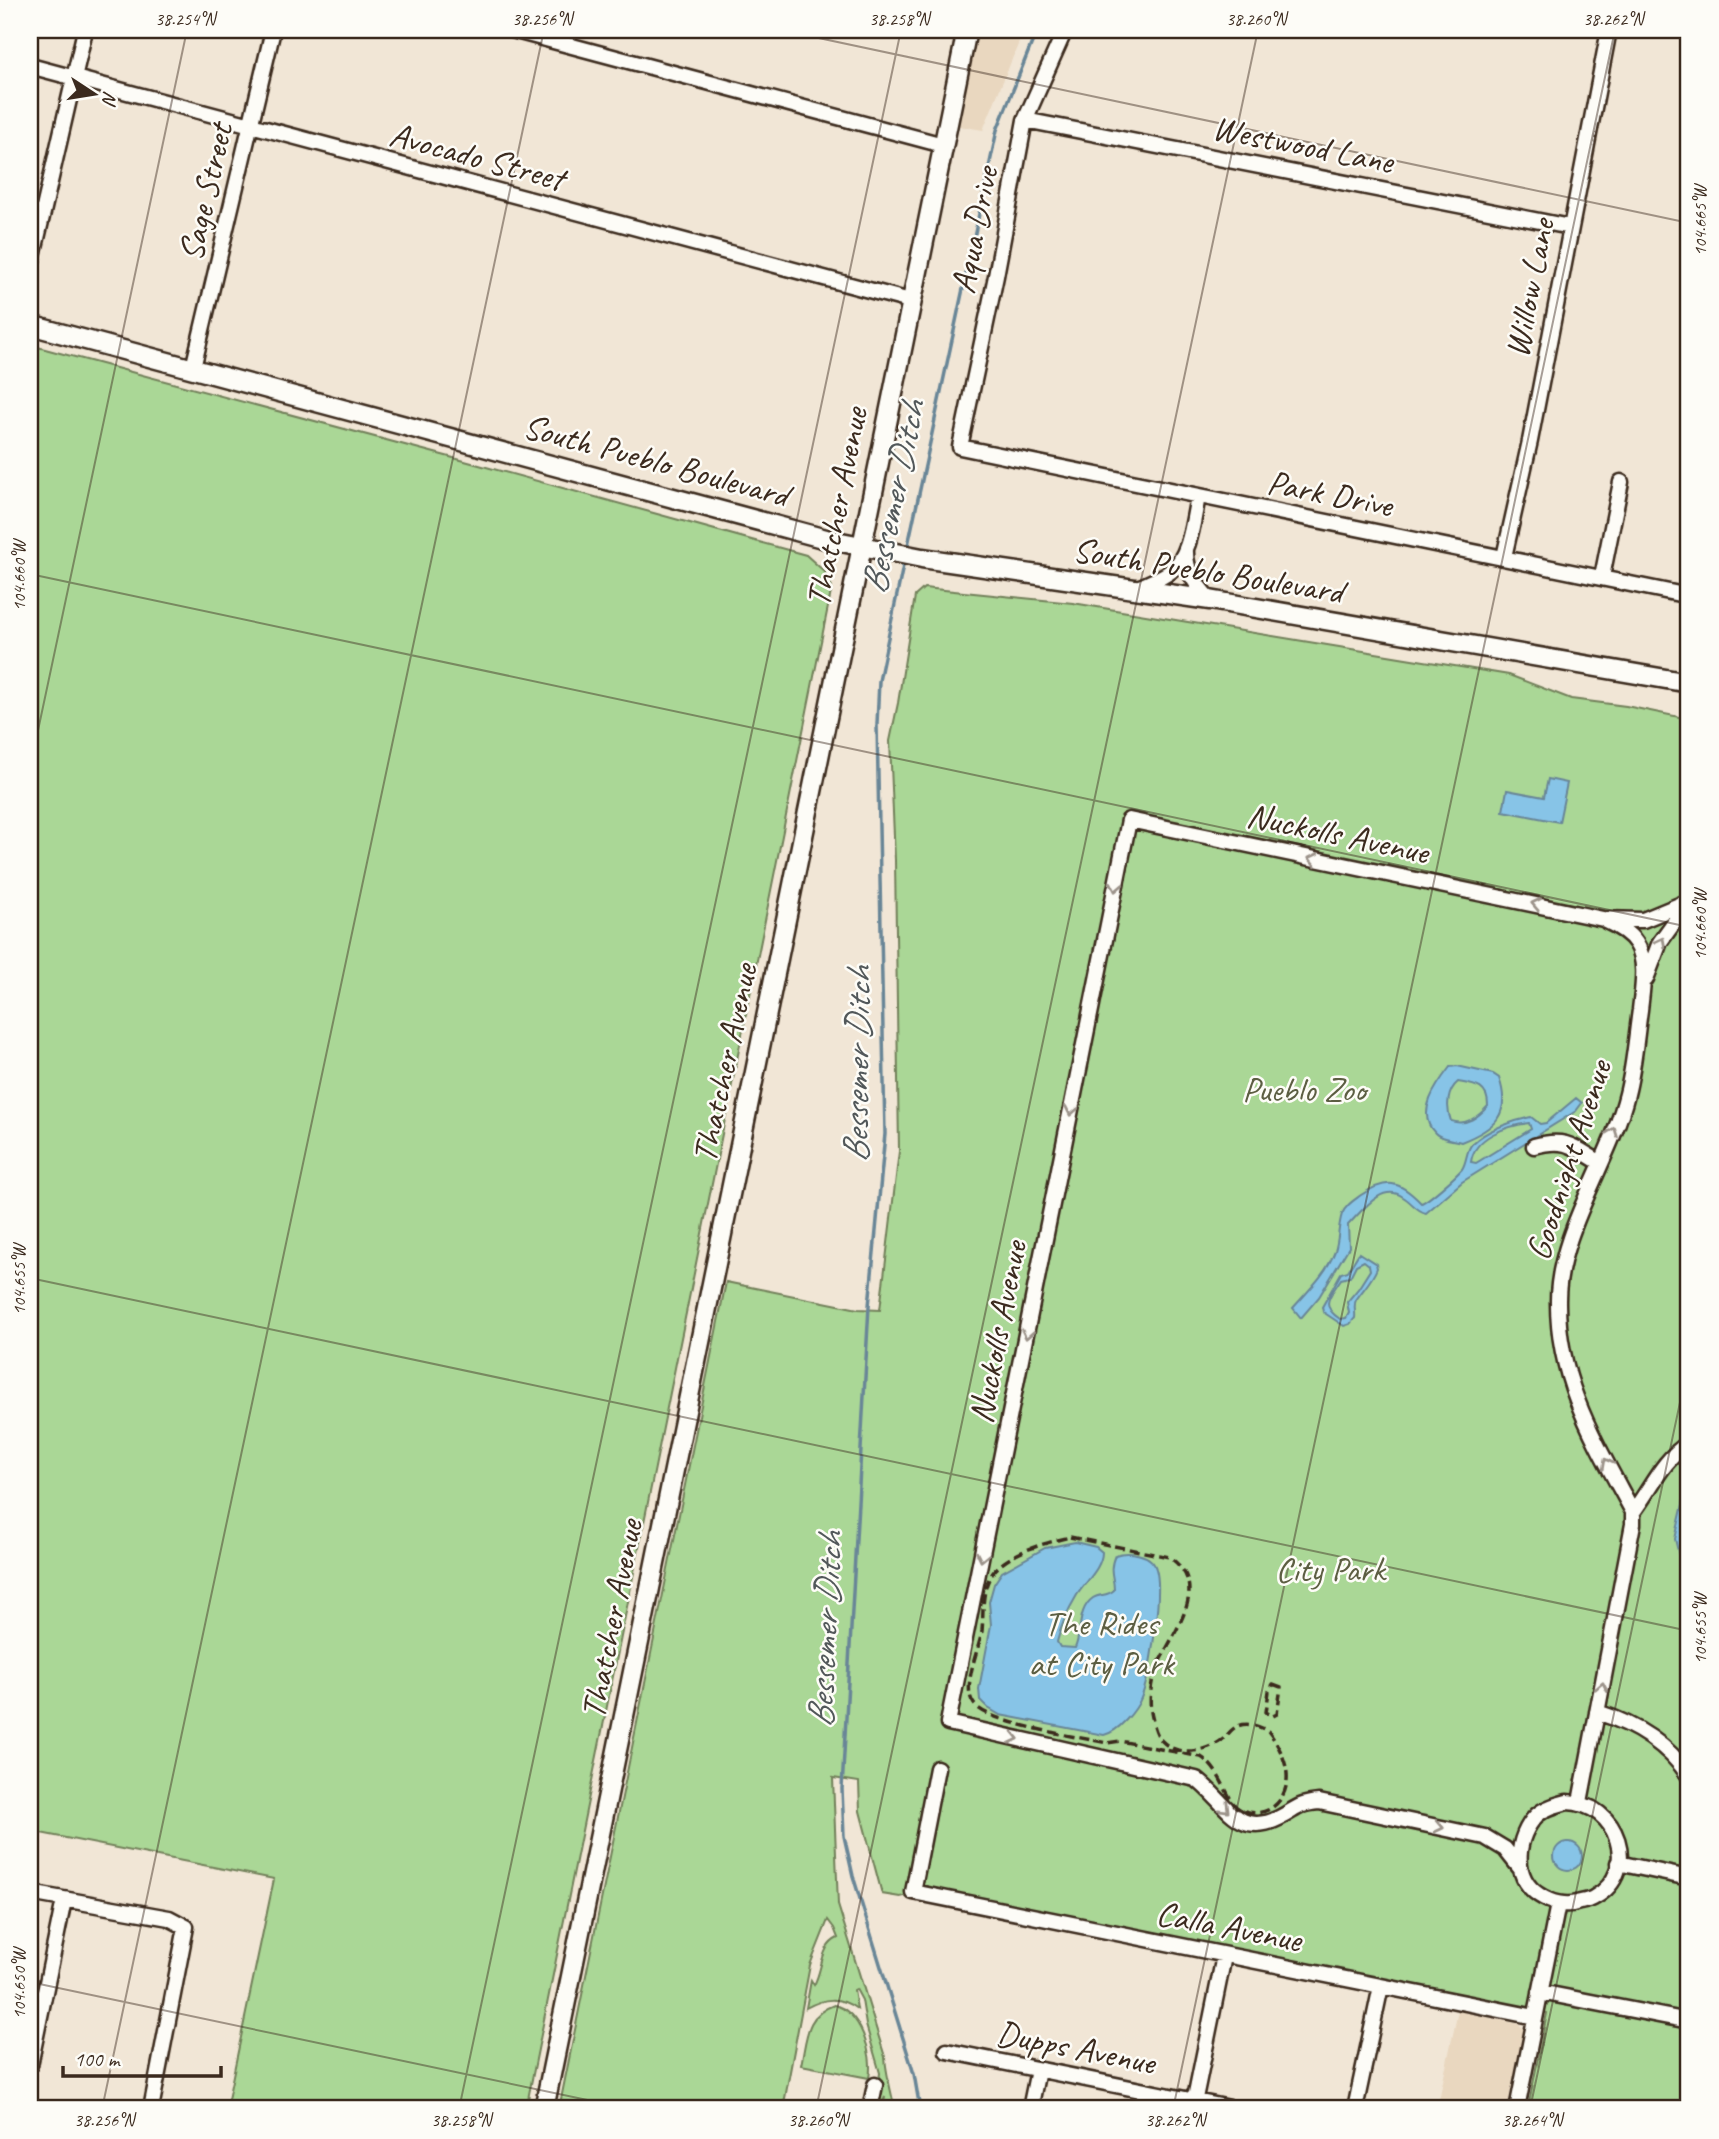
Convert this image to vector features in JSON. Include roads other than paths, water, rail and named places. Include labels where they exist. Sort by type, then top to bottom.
[{"type":"main road","name":"Thatcher Avenue","points":[[544,2109],[967,30]]},
{"type":"main road","name":"South Pueblo Boulevard","points":[[30,325],[826,539],[922,558],[1210,600],[1689,684]]},
{"type":"street","points":[[30,269],[85,30]]},
{"type":"street","name":"Sage Street","points":[[194,368],[273,30]]},
{"type":"street","points":[[512,30],[943,145]]},
{"type":"street","name":"Aqua Drive","points":[[960,447],[1025,120],[1065,30]]},
{"type":"street","name":"Willow Lane","points":[[1504,557],[1530,441],[1608,30]]},
{"type":"street","name":"Avocado Street","points":[[30,66],[910,301]]},
{"type":"street","name":"Westwood Lane","points":[[1025,120],[1570,227]]},
{"type":"street","name":"Park Drive","points":[[960,447],[1689,596]]},
{"type":"street","points":[[1602,578],[1622,482]]},
{"type":"street","points":[[1198,497],[1186,548],[1188,570],[1210,600]]},
{"type":"street","points":[[1136,589],[1170,572],[1186,548]]},
{"type":"street","name":"Nuckolls Avenue","points":[[1520,1868],[1505,1849],[1485,1837],[1319,1802],[1299,1805],[1266,1825],[1241,1822],[1196,1779],[948,1723],[1129,820],[1603,919]]},
{"type":"street","points":[[1603,919],[1643,920],[1689,902]]},
{"type":"street","points":[[1643,987],[1660,942],[1689,902]]},
{"type":"street","name":"Goodnight Avenue","points":[[1603,919],[1622,930],[1636,943],[1641,953],[1643,987],[1627,1095],[1564,1256],[1558,1298],[1562,1356],[1586,1424],[1633,1512]]},
{"type":"street","points":[[1534,1146],[1552,1141],[1570,1145],[1601,1163]]},
{"type":"street","points":[[1580,1802],[1633,1524],[1633,1512],[1655,1475],[1676,1451],[1689,1443]]},
{"type":"street","points":[[1597,1712],[1640,1729],[1666,1748],[1689,1776]]},
{"type":"street","name":"Calla Avenue","points":[[937,1768],[913,1892],[1535,2017]]},
{"type":"street","points":[[1567,1802],[1580,1802],[1608,1821],[1617,1836],[1620,1858],[1609,1885],[1595,1897],[1574,1905],[1558,1904],[1533,1891],[1520,1868],[1521,1841],[1525,1830],[1538,1814],[1567,1802]]},
{"type":"street","points":[[1618,1863],[1689,1878]]},
{"type":"street","points":[[30,1893],[169,1919],[187,1927],[152,2109]]},
{"type":"street","points":[[30,2065],[64,1900]]},
{"type":"street","points":[[1517,2109],[1558,1904]]},
{"type":"street","points":[[1193,2105],[1224,1956]]},
{"type":"street","points":[[1355,2109],[1381,1986]]},
{"type":"street","points":[[1540,1992],[1689,2021]]},
{"type":"street","name":"Dupps Avenue","points":[[947,2051],[1193,2105],[1235,2109]]},
{"type":"street","points":[[1030,2109],[1038,2070]]},
{"type":"street","points":[[870,2109],[875,2085]]},
{"type":"water","points":[[1548,779],[1567,783],[1559,822],[1503,811],[1507,790],[1544,797]]},
{"type":"water","points":[[1457,1066],[1493,1074],[1499,1078],[1502,1091],[1503,1102],[1497,1119],[1483,1132],[1461,1142],[1437,1135],[1429,1125],[1427,1117],[1430,1099],[1450,1067]],"holes":[[[1458,1082],[1475,1086],[1486,1094],[1488,1106],[1472,1120],[1451,1121],[1448,1105],[1450,1095]]]},
{"type":"water","points":[[1576,1098],[1582,1103],[1576,1111],[1462,1182],[1426,1213],[1395,1193],[1388,1193],[1373,1200],[1348,1225],[1349,1247],[1319,1297],[1301,1318],[1293,1308],[1332,1259],[1342,1214],[1361,1195],[1378,1186],[1392,1184],[1406,1190],[1421,1203],[1462,1169],[1470,1147],[1484,1134],[1531,1117],[1540,1124],[1546,1123]],"holes":[[[1529,1123],[1531,1129],[1476,1163],[1471,1162],[1478,1146],[1492,1134]]]},
{"type":"water","points":[[1359,1253],[1376,1264],[1377,1268],[1356,1300],[1355,1318],[1344,1326],[1323,1312],[1322,1307],[1341,1273],[1348,1271]],"holes":[[[1364,1261],[1370,1270],[1347,1302],[1349,1313],[1346,1318],[1340,1319],[1328,1305],[1330,1295],[1341,1279],[1350,1277],[1356,1265]]]},
{"type":"water","points":[[1689,1494],[1689,1588],[1675,1539],[1684,1500]]},
{"type":"water","points":[[1075,1542],[1096,1547],[1102,1552],[1096,1569],[1068,1612],[1057,1642],[1060,1647],[1075,1648],[1084,1608],[1096,1597],[1114,1590],[1112,1570],[1115,1555],[1133,1553],[1145,1556],[1154,1564],[1158,1580],[1154,1634],[1145,1687],[1135,1709],[1126,1720],[1104,1735],[1000,1715],[980,1700],[979,1689],[991,1625],[989,1602],[994,1584],[1002,1572],[1045,1548]]},
{"type":"water","points":[[1568,1842],[1578,1846],[1582,1856],[1578,1866],[1568,1870],[1558,1866],[1554,1856],[1558,1846]]},
{"type":"waterway","name":"Bessemer Ditch","points":[[907,550],[997,130],[1037,30]]},
{"type":"waterway","name":"Bessemer Ditch","points":[[904,561],[879,681],[877,724],[885,1134],[869,1306],[842,1789],[844,1836],[853,1876],[914,2074],[920,2109]]},
{"type":"railway","points":[[1070,1537],[1169,1557],[1182,1570],[1188,1584],[1184,1614],[1160,1660],[1150,1696],[1156,1730],[1160,1739],[1168,1746],[1183,1751],[1208,1747],[1222,1740],[1233,1729],[1246,1724],[1268,1731],[1286,1767],[1285,1789],[1275,1805],[1257,1813],[1236,1807],[1217,1773],[1201,1757],[1120,1741],[1107,1743],[1036,1729],[997,1718],[974,1704],[970,1697],[970,1678],[982,1631],[985,1591],[991,1576],[1003,1563],[1021,1553],[1070,1537]]},
{"type":"railway","points":[[1273,1684],[1281,1687],[1277,1714],[1273,1716],[1266,1712],[1269,1691],[1273,1684]]},
{"type":"park label","name":"Pueblo Zoo","points":[[1304,1089]]},
{"type":"park label","name":"City Park","points":[[1330,1569]]},
{"type":"park label","name":"The Rides at City Park","points":[[1101,1643]]}]
